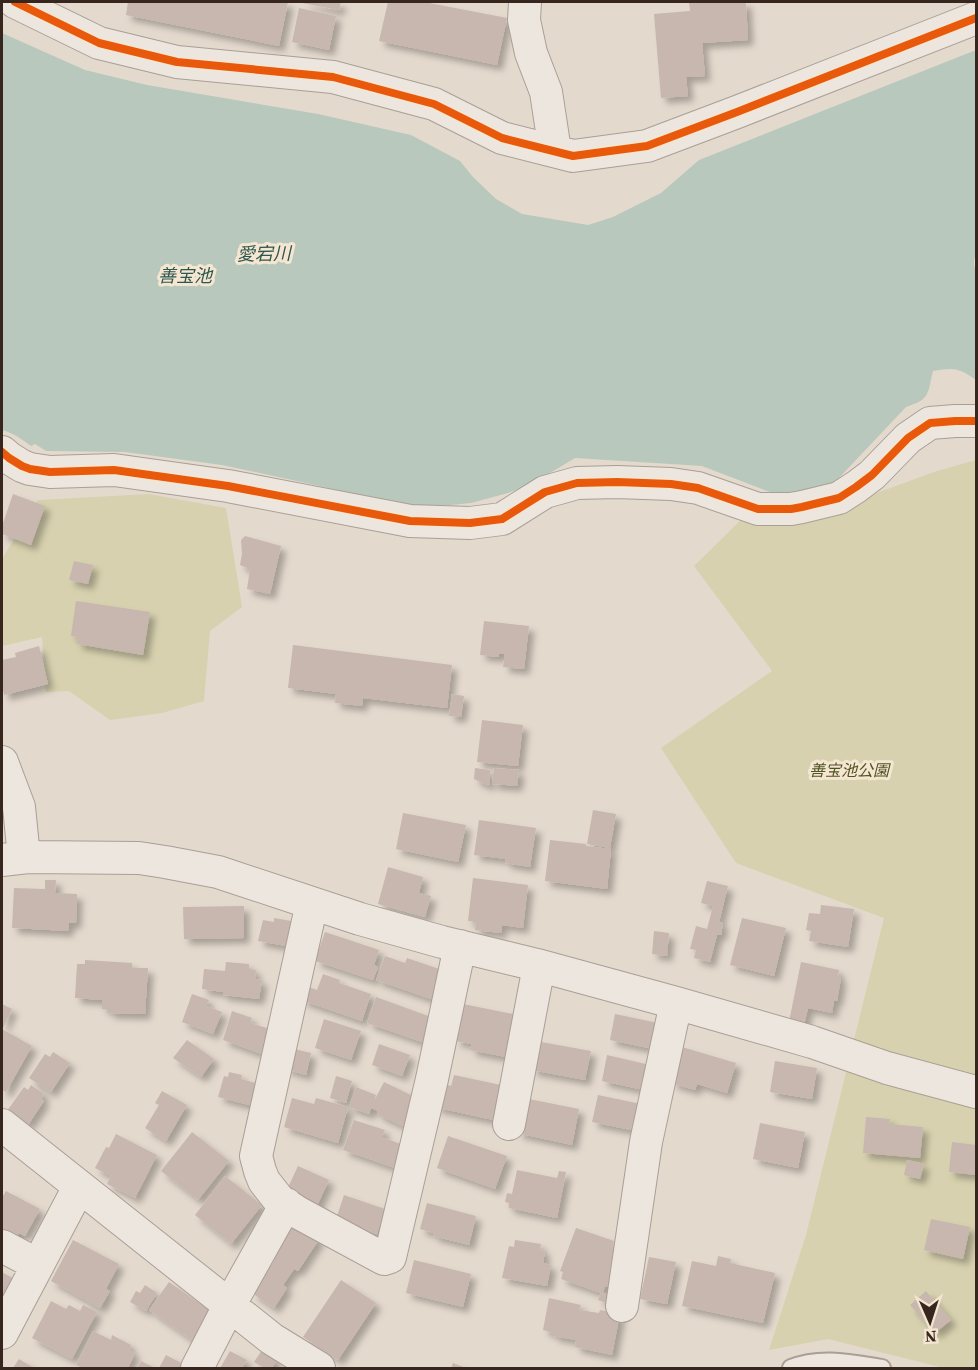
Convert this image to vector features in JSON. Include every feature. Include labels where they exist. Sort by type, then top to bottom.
[{"type":"street","points":[[15,2],[99,43],[177,62],[333,77],[434,104],[502,138],[573,156],[646,146],[976,18]]},
{"type":"street","points":[[525,2],[524,20],[531,53],[546,92],[555,151]]},
{"type":"street","points":[[4,462],[50,472],[114,470],[228,486],[410,521],[470,523],[502,519],[545,492],[577,483],[671,484],[698,488],[758,509],[802,507],[839,498],[856,487],[872,475],[908,438],[930,423],[976,421]]},
{"type":"street","points":[[2,762],[20,807],[13,859],[139,858],[218,872],[360,919],[676,1003],[813,1042],[886,1068],[976,1092]]},
{"type":"street","points":[[312,903],[256,1152],[264,1181],[279,1200],[384,1259],[390,1257],[432,1079],[460,946]]},
{"type":"street","points":[[509,1124],[539,966]]},
{"type":"street","points":[[622,1306],[646,1142],[676,1003]]},
{"type":"street","points":[[2,1125],[272,1339],[319,1368]]},
{"type":"street","points":[[2,1333],[79,1187]]},
{"type":"street","points":[[197,1368],[286,1204]]},
{"type":"street","points":[[2,1246],[38,1265]]},
{"type":"lane","points":[[791,1368],[817,1361],[842,1361],[882,1368]]},
{"type":"green space","name":"善宝池公園","points":[[976,460],[976,1368],[944,1368],[828,1339],[769,1350],[806,1235],[884,918],[736,863],[661,748],[772,671],[694,566],[747,514],[825,512],[934,472]]},
{"type":"green space","points":[[149,494],[226,508],[242,607],[210,631],[204,701],[162,713],[110,720],[69,691],[46,692],[42,637],[2,646],[2,559],[38,500]]},
{"type":"water","name":"善宝池","points":[[2,33],[85,70],[147,85],[318,114],[411,135],[460,161],[496,199],[522,214],[588,225],[613,217],[661,193],[699,160],[976,50],[976,257],[974,265],[976,272],[976,380],[956,370],[933,371],[927,395],[906,407],[838,479],[822,490],[812,493],[775,494],[702,466],[575,458],[530,485],[508,493],[471,503],[419,506],[380,501],[222,465],[125,452],[46,451],[35,444],[31,446],[17,436],[2,430]]},
{"type":"building","points":[[128,2],[288,2],[279,46],[126,15]]},
{"type":"building","points":[[302,2],[341,2],[339,10]]},
{"type":"building","points":[[388,2],[424,2],[507,18],[497,65],[379,41]]},
{"type":"building","points":[[689,2],[746,2],[748,40],[702,43],[705,76],[686,77],[688,96],[661,98],[654,14],[690,11]]},
{"type":"building","points":[[299,8],[336,16],[329,50],[292,42]]},
{"type":"building","points":[[13,494],[45,506],[31,545],[2,534],[2,526]]},
{"type":"building","points":[[245,536],[281,546],[270,594],[247,589],[250,569],[240,565],[241,540]]},
{"type":"building","points":[[74,561],[93,565],[88,584],[69,580]]},
{"type":"building","points":[[76,601],[150,612],[143,655],[77,644],[78,637],[71,636]]},
{"type":"building","points":[[484,621],[529,626],[524,669],[503,667],[505,654],[499,654],[499,657],[480,655]]},
{"type":"building","points":[[293,645],[452,665],[447,708],[363,698],[362,706],[335,703],[336,694],[288,688]]},
{"type":"building","points":[[39,646],[48,684],[4,695],[2,660],[16,657],[15,653]]},
{"type":"building","points":[[452,694],[464,696],[461,717],[449,716]]},
{"type":"building","points":[[482,720],[523,725],[518,766],[477,762]]},
{"type":"building","points":[[475,768],[490,770],[489,786],[474,779]]},
{"type":"building","points":[[494,768],[519,770],[517,786],[492,784]]},
{"type":"building","points":[[593,810],[616,814],[610,848],[587,844]]},
{"type":"building","points":[[403,813],[466,825],[458,862],[396,849]]},
{"type":"building","points":[[479,820],[536,828],[530,867],[505,863],[506,859],[474,855]]},
{"type":"building","points":[[550,840],[611,849],[607,889],[545,881]]},
{"type":"building","points":[[388,867],[423,877],[419,893],[431,896],[425,917],[378,904]]},
{"type":"building","points":[[473,878],[528,885],[523,928],[502,925],[501,933],[475,930],[476,922],[468,921]]},
{"type":"building","points":[[45,880],[56,880],[55,893],[77,894],[76,923],[69,923],[68,931],[12,928],[14,888],[45,889]]},
{"type":"building","points":[[707,881],[728,886],[719,922],[723,923],[721,935],[717,935],[710,962],[694,958],[696,950],[690,949],[696,926],[707,929],[713,906],[701,903]]},
{"type":"building","points":[[821,905],[854,909],[848,947],[809,941],[811,931],[806,930],[809,913],[820,914]]},
{"type":"building","points":[[244,906],[244,938],[184,939],[183,907]]},
{"type":"building","points":[[274,918],[297,922],[292,947],[258,941],[263,920],[274,922]]},
{"type":"building","points":[[742,918],[786,928],[774,976],[730,965]]},
{"type":"building","points":[[654,931],[669,933],[667,956],[652,954]]},
{"type":"building","points":[[325,932],[379,950],[374,965],[378,967],[373,980],[315,961]]},
{"type":"building","points":[[385,956],[405,963],[407,958],[445,971],[434,1000],[376,980]]},
{"type":"building","points":[[85,960],[132,963],[132,968],[148,968],[145,1014],[109,1013],[109,1009],[102,1009],[102,1000],[75,998],[77,964],[85,964]]},
{"type":"building","points":[[226,962],[249,964],[249,969],[256,970],[255,979],[262,980],[259,999],[223,995],[223,992],[202,989],[204,969],[225,971]]},
{"type":"building","points":[[801,962],[839,970],[838,977],[841,978],[837,1001],[834,1001],[832,1013],[808,1008],[803,1030],[788,1027]]},
{"type":"building","points":[[323,974],[340,980],[339,983],[371,994],[362,1021],[301,1000],[306,986],[317,990]]},
{"type":"building","points":[[192,994],[209,1000],[206,1006],[222,1012],[213,1034],[182,1022]]},
{"type":"building","points":[[376,997],[431,1017],[425,1043],[367,1023]]},
{"type":"building","points":[[2,1004],[12,1009],[3,1028],[2,1027]]},
{"type":"building","points":[[463,1004],[518,1015],[511,1058],[470,1050],[472,1044],[455,1041]]},
{"type":"building","points":[[232,1011],[252,1018],[250,1023],[270,1029],[262,1054],[223,1040]]},
{"type":"building","points":[[615,1014],[658,1023],[653,1049],[610,1040]]},
{"type":"building","points":[[324,1019],[361,1031],[351,1060],[315,1048]]},
{"type":"building","points":[[2,1029],[32,1046],[6,1092],[2,1090]]},
{"type":"building","points":[[187,1040],[214,1059],[201,1077],[173,1058]]},
{"type":"building","points":[[536,1041],[591,1051],[585,1080],[531,1070]]},
{"type":"building","points":[[379,1044],[410,1055],[402,1076],[372,1065]]},
{"type":"building","points":[[682,1047],[736,1063],[727,1093],[697,1084],[695,1090],[671,1083]]},
{"type":"building","points":[[290,1048],[311,1053],[306,1075],[285,1069]]},
{"type":"building","points":[[53,1052],[70,1063],[51,1092],[29,1078],[45,1054],[50,1057]]},
{"type":"building","points":[[607,1055],[650,1065],[644,1090],[602,1081]]},
{"type":"building","points":[[775,1061],[817,1068],[812,1099],[770,1092]]},
{"type":"building","points":[[229,1072],[242,1075],[241,1079],[259,1084],[253,1106],[218,1097],[224,1076],[228,1077]]},
{"type":"building","points":[[454,1075],[501,1085],[498,1121],[434,1107],[445,1084],[451,1086]]},
{"type":"building","points":[[336,1076],[352,1081],[346,1103],[330,1098]]},
{"type":"building","points":[[384,1082],[417,1098],[403,1126],[377,1114],[378,1111],[371,1108],[369,1114],[349,1107],[356,1087],[376,1095],[373,1103]]},
{"type":"building","points":[[31,1085],[44,1094],[41,1099],[44,1101],[28,1125],[7,1111],[24,1087],[28,1090]]},
{"type":"building","points":[[162,1091],[187,1105],[166,1141],[145,1128],[159,1105],[155,1103]]},
{"type":"building","points":[[598,1095],[641,1104],[636,1131],[592,1122]]},
{"type":"building","points":[[292,1098],[314,1104],[316,1098],[348,1107],[338,1143],[284,1127]]},
{"type":"building","points":[[529,1099],[579,1109],[572,1145],[517,1133]]},
{"type":"building","points":[[866,1117],[890,1119],[889,1124],[923,1127],[920,1158],[863,1153]]},
{"type":"building","points":[[354,1120],[385,1130],[382,1137],[403,1145],[395,1168],[343,1150]]},
{"type":"building","points":[[760,1123],[805,1132],[798,1168],[753,1159]]},
{"type":"building","points":[[192,1132],[229,1161],[198,1200],[161,1171]]},
{"type":"building","points":[[116,1134],[157,1155],[135,1198],[107,1184],[111,1176],[95,1168]]},
{"type":"building","points":[[448,1136],[507,1156],[495,1189],[437,1168]]},
{"type":"building","points":[[952,1142],[976,1145],[976,1175],[949,1172]]},
{"type":"building","points":[[907,1160],[924,1164],[920,1179],[904,1175]]},
{"type":"building","points":[[298,1166],[329,1180],[315,1210],[284,1196]]},
{"type":"building","points":[[517,1170],[557,1178],[559,1171],[566,1172],[557,1218],[509,1208],[509,1203],[505,1202],[507,1193],[512,1194]]},
{"type":"building","points":[[225,1176],[262,1205],[231,1244],[195,1215]]},
{"type":"building","points":[[6,1191],[40,1209],[25,1236],[19,1233],[15,1240],[2,1233],[2,1195]]},
{"type":"building","points":[[344,1195],[385,1209],[377,1234],[336,1219]]},
{"type":"building","points":[[427,1203],[476,1216],[469,1245],[433,1236],[434,1233],[420,1229]]},
{"type":"building","points":[[931,1219],[970,1227],[963,1259],[924,1250]]},
{"type":"building","points":[[285,1222],[320,1238],[298,1271],[294,1269],[283,1285],[287,1288],[274,1308],[252,1293],[274,1261],[268,1256]]},
{"type":"building","points":[[576,1228],[614,1241],[612,1246],[621,1249],[608,1287],[605,1286],[603,1293],[615,1297],[612,1305],[598,1300],[601,1293],[561,1279],[563,1272],[560,1271]]},
{"type":"building","points":[[73,1240],[119,1264],[106,1289],[110,1291],[100,1308],[51,1281]]},
{"type":"building","points":[[515,1240],[541,1244],[540,1250],[545,1251],[543,1263],[551,1265],[547,1286],[502,1278],[509,1246],[514,1247]]},
{"type":"building","points":[[718,1256],[731,1259],[730,1263],[775,1273],[763,1323],[682,1306],[692,1261],[716,1266]]},
{"type":"building","points":[[649,1257],[676,1262],[667,1304],[640,1299]]},
{"type":"building","points":[[414,1260],[471,1274],[463,1307],[406,1293]]},
{"type":"building","points":[[2,1272],[14,1279],[2,1301]]},
{"type":"building","points":[[341,1280],[376,1303],[338,1360],[303,1337]]},
{"type":"building","points":[[169,1282],[212,1312],[192,1340],[149,1310]]},
{"type":"building","points":[[145,1285],[157,1293],[146,1311],[130,1302],[136,1291],[140,1293]]},
{"type":"building","points":[[926,1291],[951,1320],[935,1333],[910,1305]]},
{"type":"building","points":[[549,1298],[581,1305],[579,1310],[599,1313],[600,1310],[620,1314],[612,1355],[575,1347],[576,1340],[553,1336],[554,1333],[543,1330]]},
{"type":"building","points":[[51,1301],[66,1309],[69,1305],[80,1311],[83,1305],[97,1312],[72,1359],[32,1338]]},
{"type":"building","points":[[93,1331],[111,1340],[112,1335],[131,1345],[129,1350],[135,1353],[128,1368],[83,1368],[76,1365]]},
{"type":"building","points":[[262,1350],[277,1359],[272,1368],[264,1368],[254,1362]]},
{"type":"building","points":[[230,1351],[247,1360],[242,1368],[220,1368]]},
{"type":"building","points":[[166,1355],[185,1365],[183,1368],[159,1368]]},
{"type":"building","points":[[19,1359],[34,1368],[13,1368]]},
{"type":"building","points":[[141,1361],[155,1368],[137,1368]]},
{"type":"building","points":[[453,1363],[466,1368],[451,1368]]},
{"type":"cycle path","points":[[15,2],[99,43],[177,62],[333,77],[434,104],[502,138],[573,156],[647,146],[976,18]]},
{"type":"cycle path","points":[[2,452],[30,469],[50,472],[114,470],[228,486],[410,521],[470,523],[502,519],[545,492],[577,483],[671,484],[698,488],[758,509],[802,507],[839,498],[856,487],[872,475],[908,438],[930,423],[976,421]]},
{"type":"water label","name":"愛宕川","points":[[264,254]]}]
